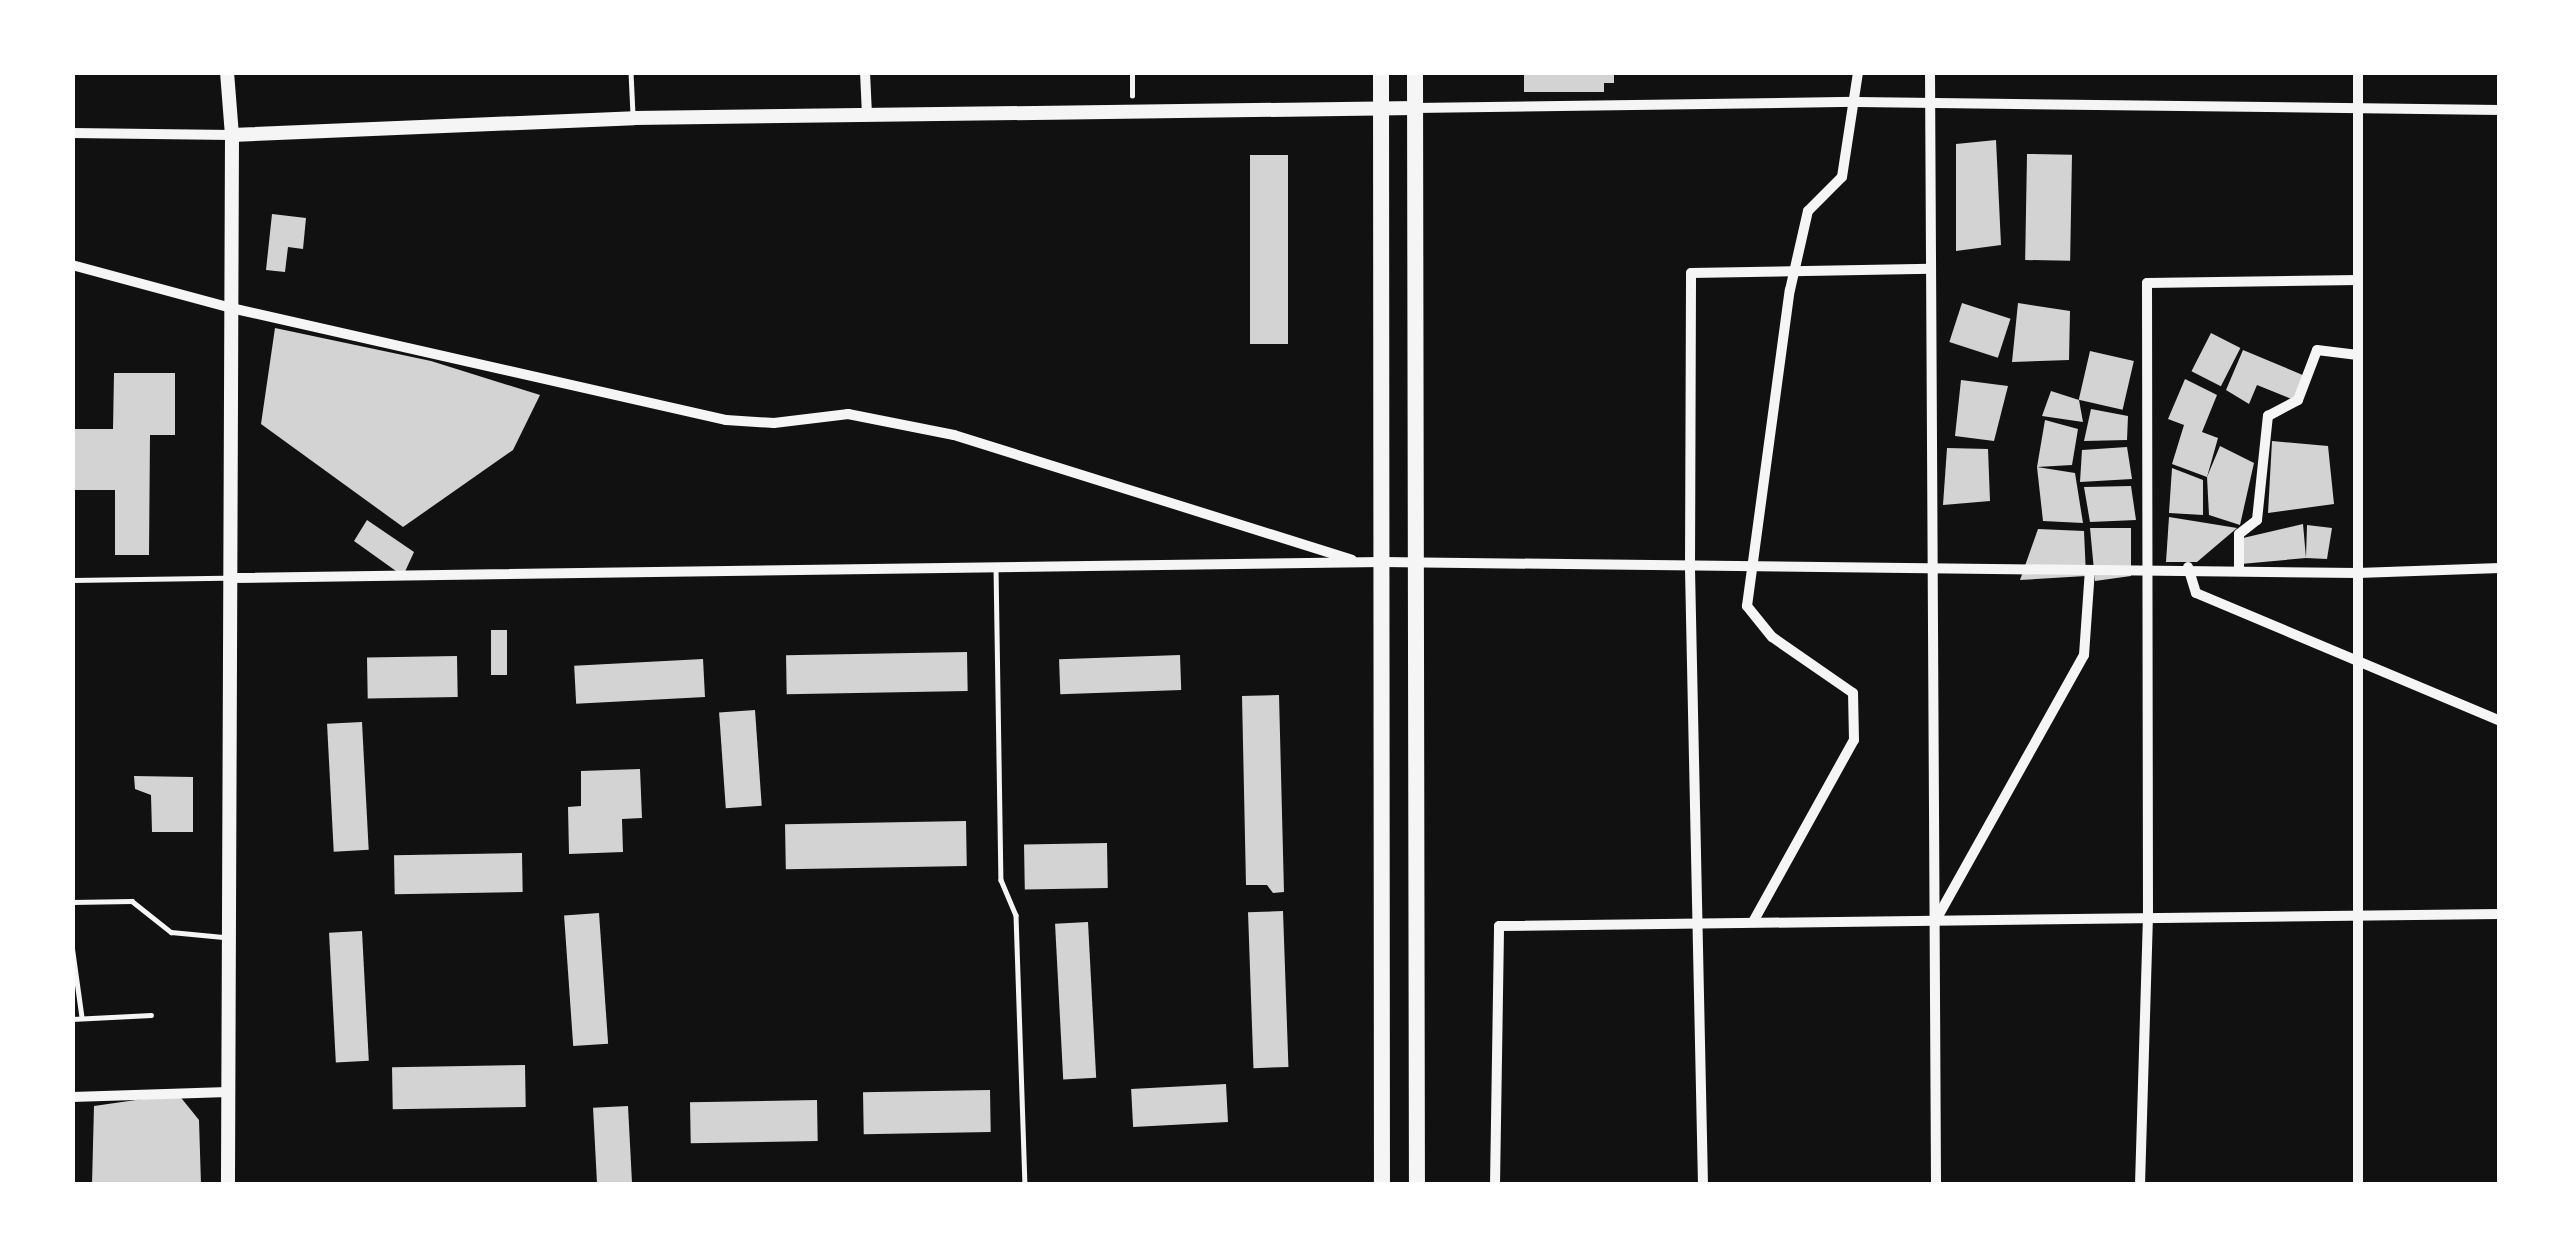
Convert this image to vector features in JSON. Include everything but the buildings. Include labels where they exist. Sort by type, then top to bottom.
[{"type":"main road","points":[[1381,72],[1382,1185]]},
{"type":"main road","points":[[1414,72],[1417,1185]]},
{"type":"street","points":[[227,72],[232,135],[228,1185]]},
{"type":"street","points":[[866,72],[867,115]]},
{"type":"street","points":[[1754,922],[1854,740],[1853,693],[1772,637],[1747,606],[1793,275],[1808,212],[1842,177],[1858,72]]},
{"type":"street","points":[[1930,72],[1929,569],[1936,1185]]},
{"type":"street","points":[[2358,72],[2358,1185]]},
{"type":"street","points":[[72,133],[232,135],[634,118],[1857,102],[2500,110]]},
{"type":"street","points":[[72,265],[231,308],[726,420],[774,423],[848,414],[955,435],[1360,562]]},
{"type":"street","points":[[1703,1185],[1690,568],[1691,274],[1931,269]]},
{"type":"street","points":[[2140,1185],[2148,918],[2143,568],[2147,284],[2358,280]]},
{"type":"street","points":[[2239,569],[2239,534],[2257,520],[2268,416],[2298,400],[2317,350],[2358,355]]},
{"type":"street","points":[[230,578],[1360,562],[2358,572],[2500,568]]},
{"type":"street","points":[[2188,567],[2197,592],[2358,665],[2500,721]]},
{"type":"street","points":[[1936,920],[2084,655],[2090,570]]},
{"type":"street","points":[[1495,1185],[1499,926],[2500,914]]},
{"type":"street","points":[[72,1097],[228,1092]]},
{"type":"lane","points":[[631,72],[634,118]]},
{"type":"lane","points":[[996,567],[1001,880],[1016,915],[1025,1185]]},
{"type":"lane","points":[[72,580],[230,578]]},
{"type":"lane","points":[[72,902],[132,901],[172,932],[229,937]]},
{"type":"lane","points":[[72,945],[82,1019]]},
{"type":"lane","points":[[72,1019],[151,1015]]},
{"type":"path","points":[[1132,72],[1132,112]]}]
